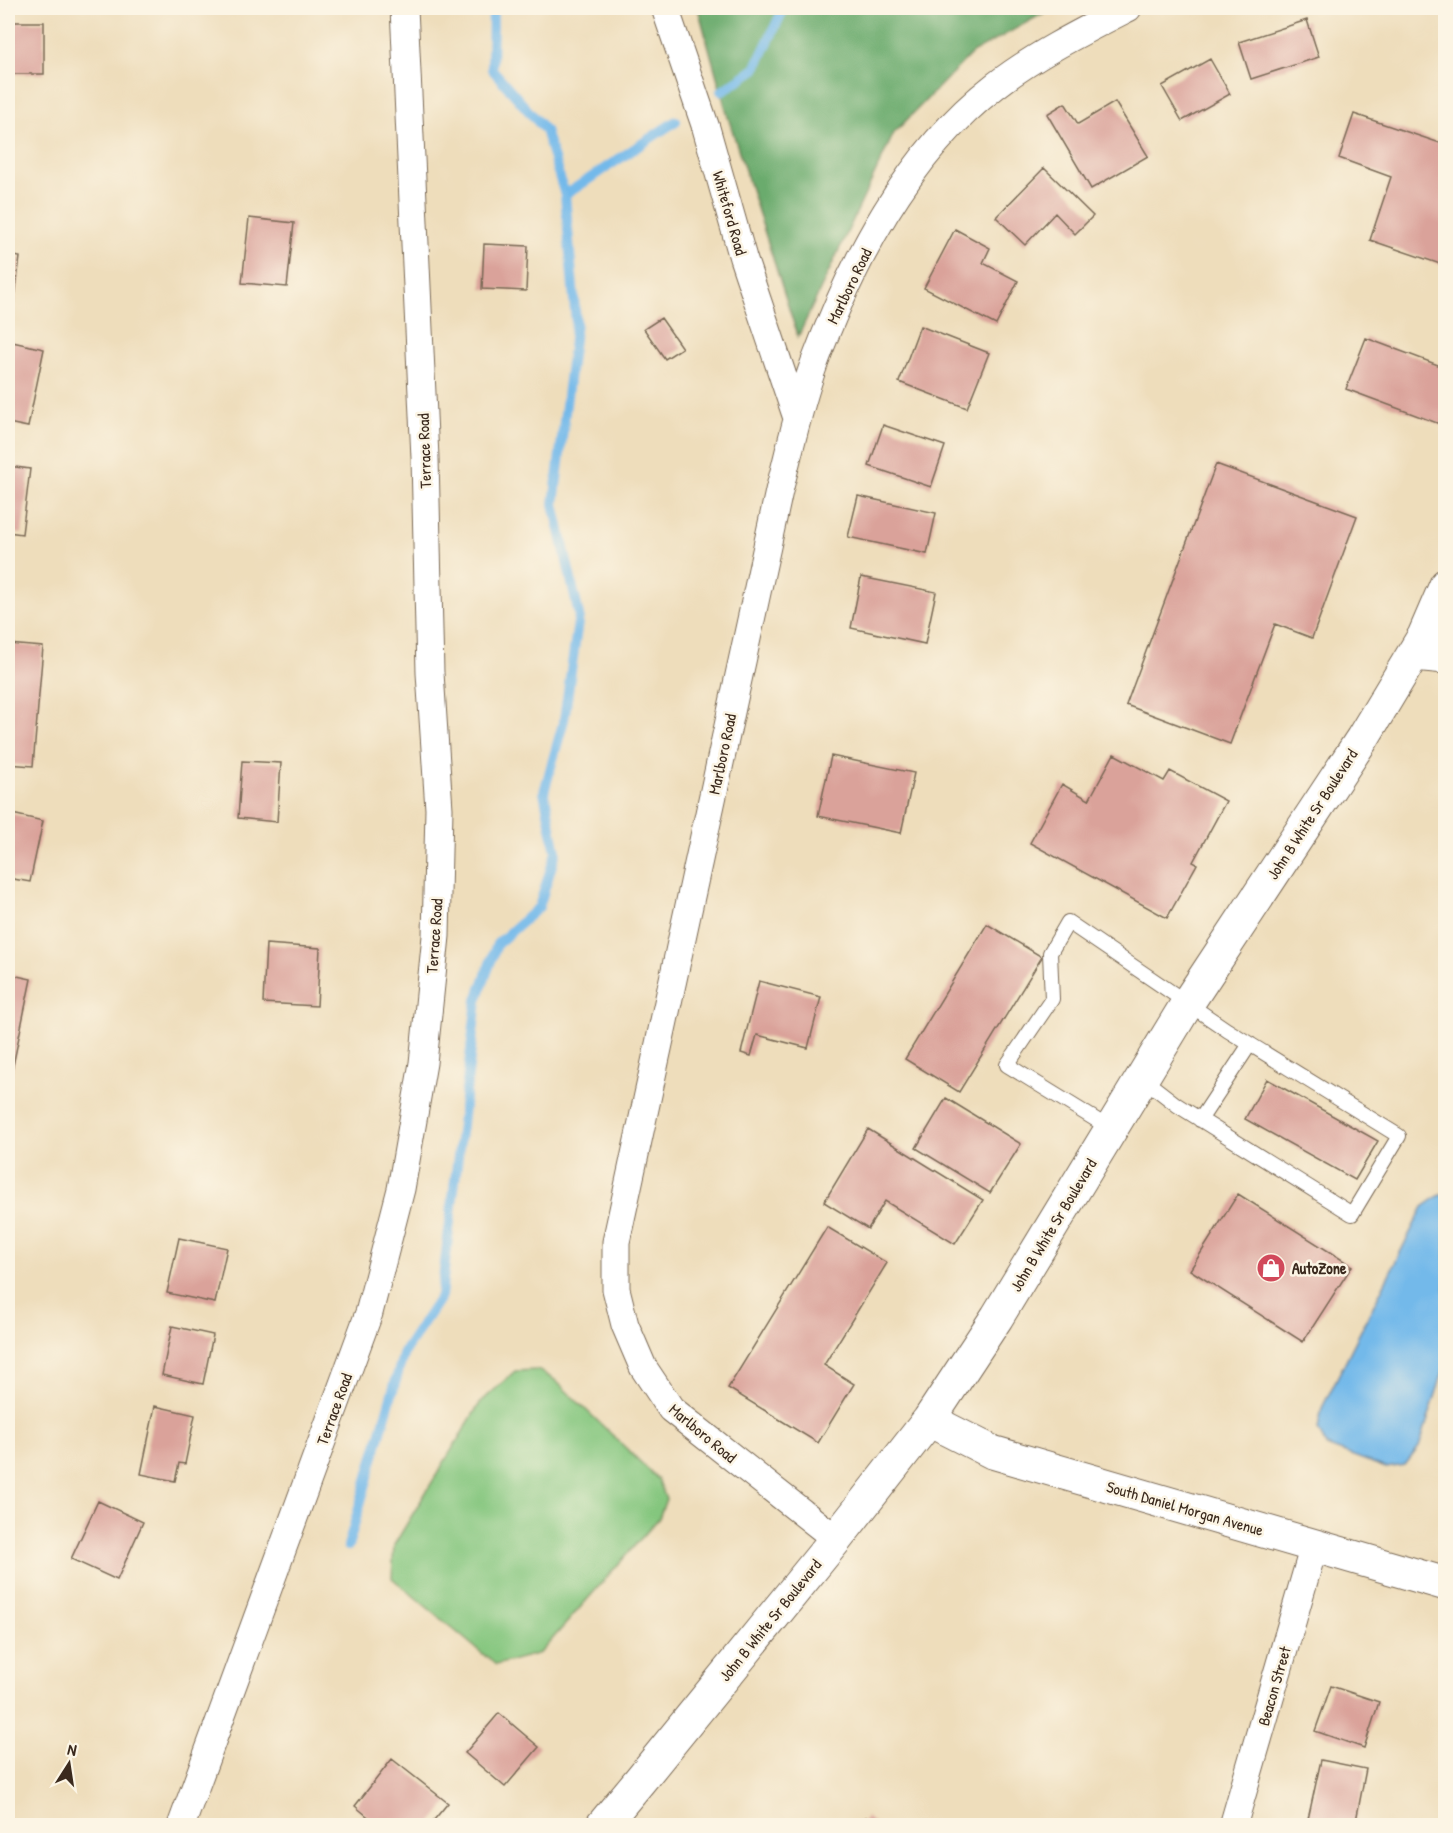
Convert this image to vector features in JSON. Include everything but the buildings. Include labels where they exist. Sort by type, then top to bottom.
[{"type":"main road","name":"John B White Sr Boulevard","points":[[602,1826],[836,1539],[929,1420],[997,1317],[1187,1004],[1362,739],[1424,636],[1446,585]]},
{"type":"main road","points":[[1414,654],[1446,657]]},
{"type":"main road","name":"South Daniel Morgan Avenue","points":[[929,1420],[992,1452],[1446,1584]]},
{"type":"street","name":"Terrace Road","points":[[181,1826],[369,1313],[401,1189],[423,1063],[436,936],[439,808],[430,673],[424,446],[404,8]]},
{"type":"street","name":"Whiteford Road","points":[[665,8],[706,128],[743,258],[797,418]]},
{"type":"street","name":"Marlboro Road","points":[[836,1539],[671,1409],[643,1367],[625,1325],[616,1288],[616,1242],[779,491],[797,418],[834,315],[857,266],[895,199],[934,147],[963,115],[995,86],[1048,52],[1128,8]]},
{"type":"street","name":"Beacon Street","points":[[1233,1826],[1314,1546]]},
{"type":"lane","points":[[1111,1130],[1007,1065],[1052,999],[1050,953],[1068,922],[1187,1004],[1399,1136],[1352,1214],[1200,1120],[1142,1078]]},
{"type":"lane","points":[[1200,1120],[1250,1044]]},
{"type":"green space","points":[[698,8],[1053,8],[972,53],[894,133],[798,337],[728,117]]},
{"type":"green space","points":[[538,1370],[555,1380],[658,1479],[666,1499],[659,1518],[540,1653],[496,1665],[392,1578],[394,1545],[480,1403],[515,1371]]},
{"type":"water","points":[[1440,1195],[1446,1195],[1445,1366],[1419,1447],[1405,1465],[1386,1468],[1326,1446],[1318,1429],[1322,1408],[1423,1207]]},
{"type":"waterway","points":[[348,1546],[404,1352],[441,1296],[477,1000],[497,944],[539,907],[556,852],[544,792],[564,720],[579,615],[554,504],[576,322],[565,195],[545,130],[492,69],[493,8]]},
{"type":"waterway","points":[[722,91],[755,69],[784,8]]},
{"type":"waterway","points":[[565,195],[676,121]]},
{"type":"place","name":"AutoZone","points":[[1271,1268]]}]
